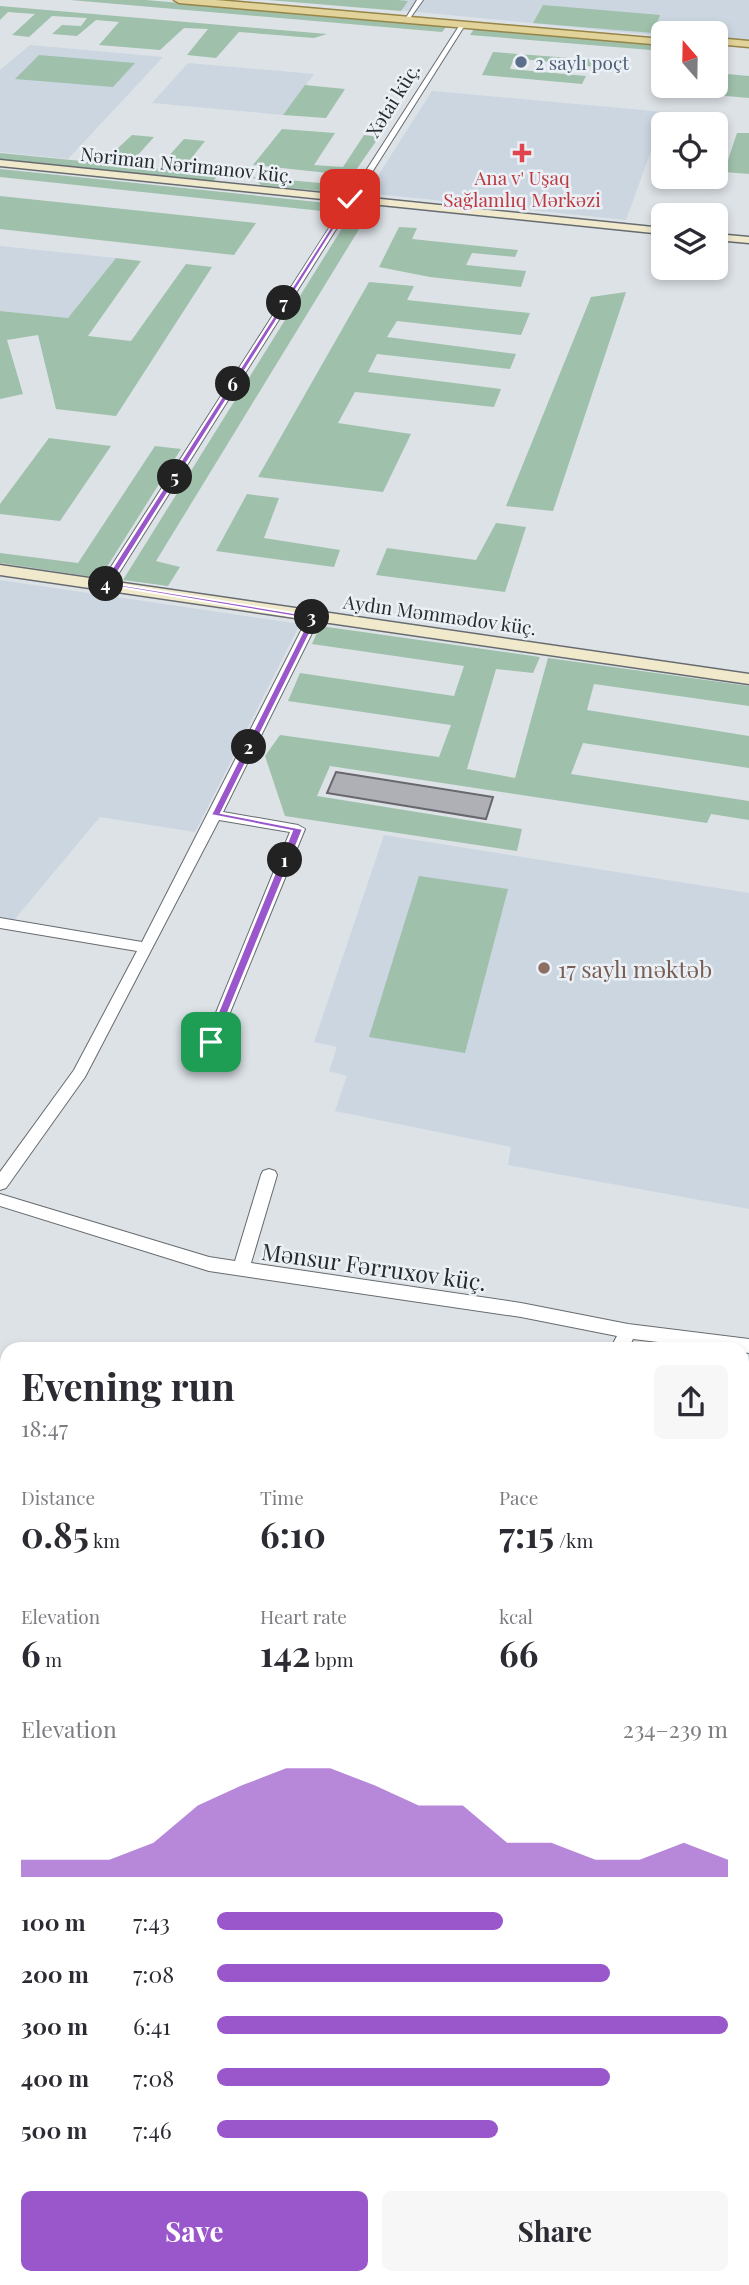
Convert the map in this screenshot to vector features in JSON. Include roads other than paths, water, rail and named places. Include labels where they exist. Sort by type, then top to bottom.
[{"type":"main road","points":[[179,0],[651,38]]},
{"type":"main road","points":[[236,0],[461,24],[651,38]]},
{"type":"main road","points":[[728,44],[749,46]]},
{"type":"street","points":[[408,17],[419,0]]},
{"type":"street","name":"Xətai küç.","points":[[106,584],[461,24]]},
{"type":"street","name":"Nəriman Nərimanov küç.","points":[[0,163],[651,230]]},
{"type":"street","points":[[728,238],[749,240]]},
{"type":"street","name":"Aydın Məmmədov küç.","points":[[0,570],[749,679]]},
{"type":"street","points":[[0,1184],[80,1073],[215,815],[314,617]]},
{"type":"street","points":[[211,1042],[298,829],[215,815]]},
{"type":"street","points":[[0,923],[144,947]]},
{"type":"street","points":[[241,1270],[269,1175]]},
{"type":"street","name":"Mənsur Fərruxov küç.","points":[[0,1200],[130,1242],[241,1270],[348,1282],[521,1310],[628,1331],[717,1342]]},
{"type":"street","points":[[622,1342],[628,1331]]},
{"type":"place","name":"2 saylı poçt","points":[[521,62]]},
{"type":"place","name":"Ana v' Uşaq Sağlamlıq Mərkəzi","points":[[522,153]]},
{"type":"place","name":"17 saylı məktəb","points":[[544,968]]}]
